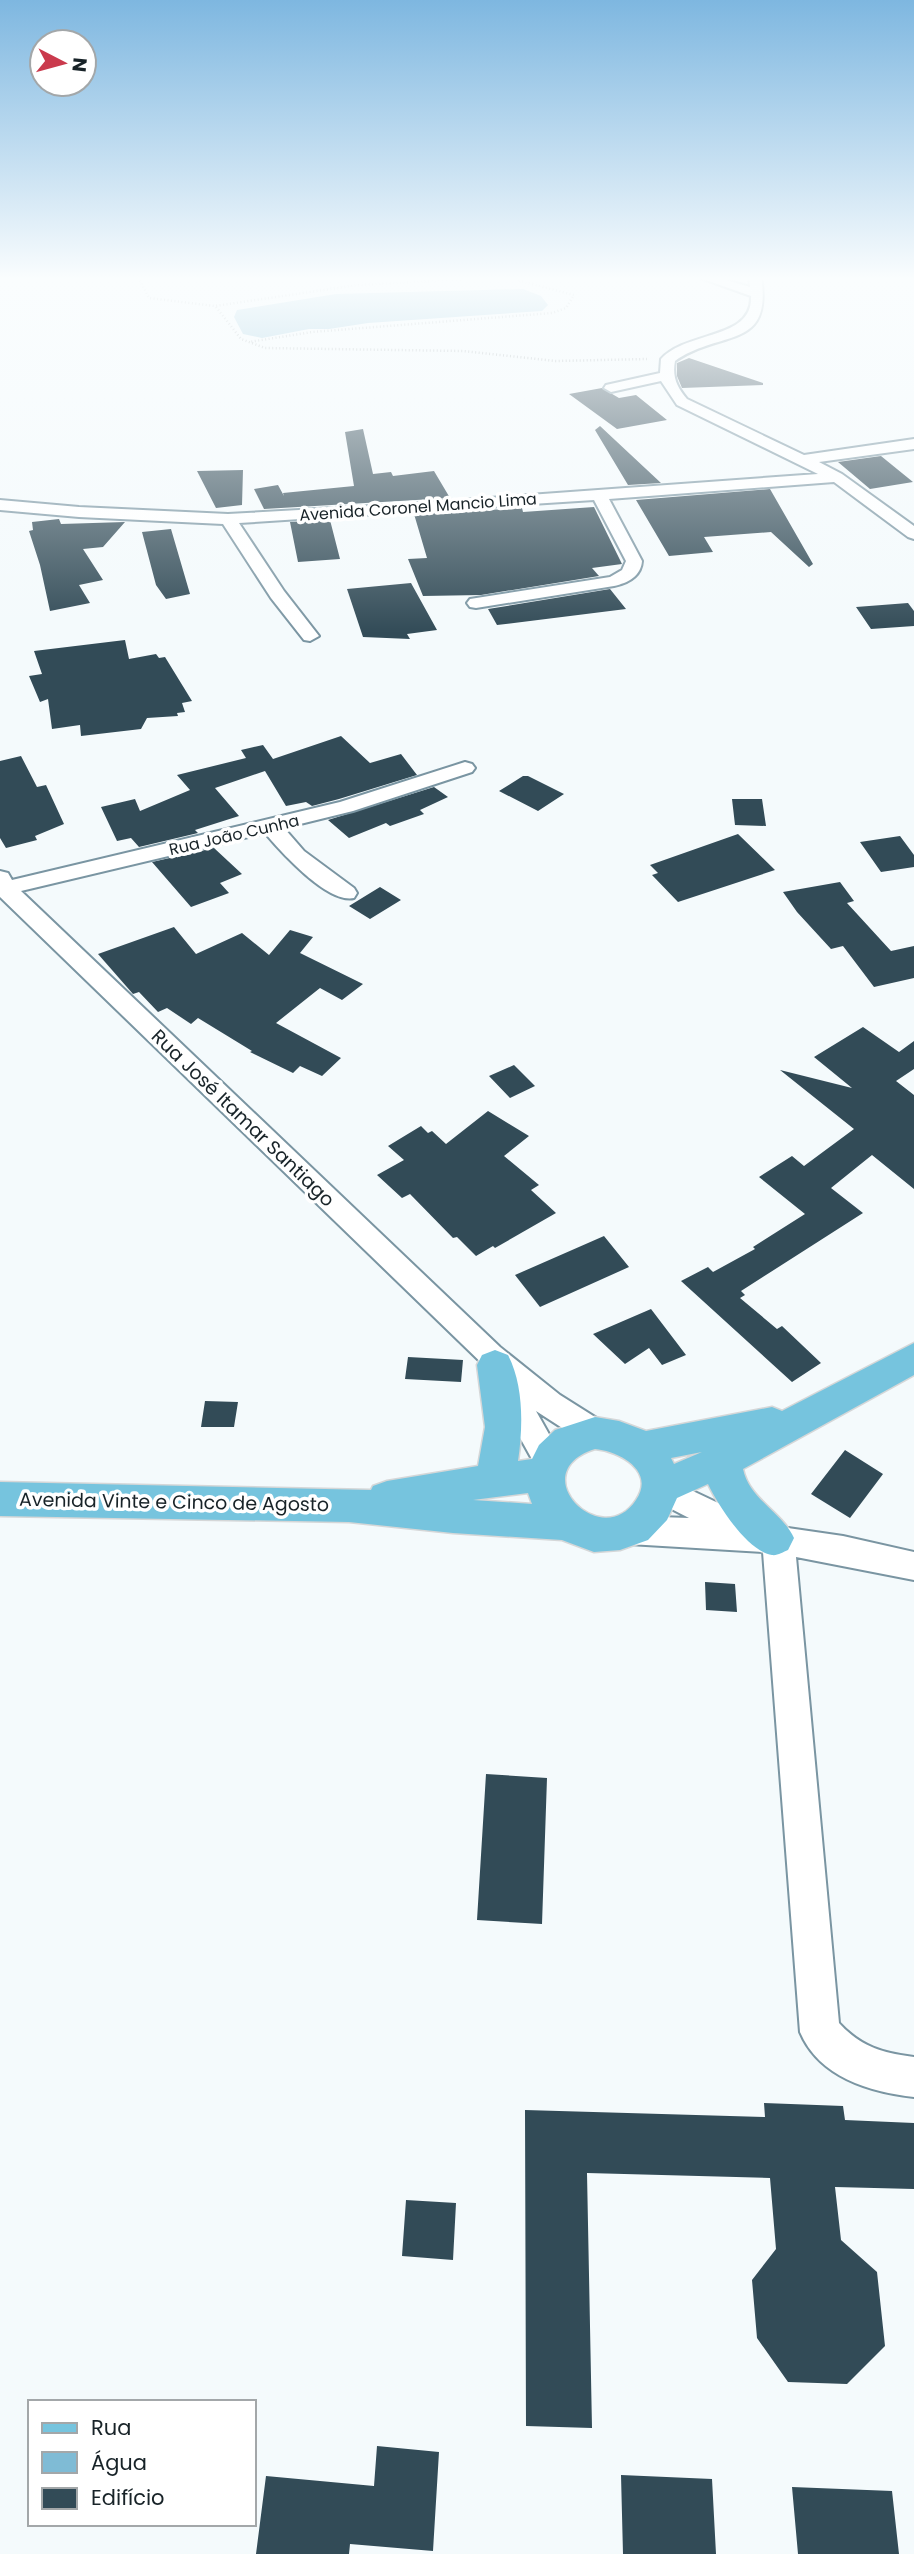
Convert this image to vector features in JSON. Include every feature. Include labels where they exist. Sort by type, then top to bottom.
[{"type":"main road","points":[[661,1488],[722,1461],[810,1416],[914,1358]]},
{"type":"main road","points":[[493,1360],[504,1427],[495,1480]]},
{"type":"main road","points":[[641,1448],[810,1416]]},
{"type":"main road","points":[[595,1433],[619,1437],[641,1448],[659,1472],[661,1488],[651,1512],[642,1523],[629,1530],[604,1535],[578,1529],[567,1523],[549,1503],[545,1491],[547,1467],[563,1444],[595,1433]]},
{"type":"main road","points":[[722,1461],[723,1479],[768,1538]]},
{"type":"main road","name":"Avenida Vinte e Cinco de Agosto","points":[[349,1505],[495,1480],[547,1467]]},
{"type":"main road","name":"Avenida Vinte e Cinco de Agosto","points":[[0,1499],[349,1505],[453,1516],[567,1523]]},
{"type":"street","points":[[676,395],[682,402],[836,477],[914,534]]},
{"type":"street","points":[[804,460],[914,444]]},
{"type":"street","name":"Avenida Coronel Mancio Lima","points":[[0,505],[79,512],[228,519],[406,509],[836,477]]},
{"type":"street","points":[[476,603],[600,585],[628,574],[633,569],[634,561],[599,494]]},
{"type":"street","points":[[228,519],[277,594],[310,636]]},
{"type":"street","name":"Rua João Cunha","points":[[2,885],[359,804],[465,768]]},
{"type":"street","points":[[271,826],[296,856],[346,893]]},
{"type":"street","name":"Rua José Itamar Santiago","points":[[2,885],[493,1360],[549,1404],[595,1433]]},
{"type":"street","name":"Rua José Itamar Santiago","points":[[493,1360],[547,1467]]},
{"type":"street","points":[[661,1488],[768,1538]]},
{"type":"street","points":[[629,1530],[768,1538],[857,1551],[914,1566]]},
{"type":"street","points":[[768,1538],[820,2032],[841,2056],[877,2072],[914,2077]]},
{"type":"building","points":[[571,395],[614,395],[619,398],[636,395],[667,420],[617,429]]},
{"type":"building","points":[[600,426],[661,483],[628,485],[595,430]]},
{"type":"building","points":[[363,429],[373,474],[391,472],[393,476],[434,471],[450,498],[264,509],[254,489],[278,485],[284,496],[283,493],[354,486],[345,432]]},
{"type":"building","points":[[881,456],[913,482],[870,489],[838,462]]},
{"type":"building","points":[[243,470],[242,505],[216,508],[197,471]]},
{"type":"building","points":[[770,489],[813,564],[809,567],[771,532],[704,537],[713,552],[669,556],[636,500]]},
{"type":"building","points":[[594,507],[622,564],[592,568],[599,576],[481,595],[423,596],[408,559],[427,558],[414,514],[522,508],[523,512]]},
{"type":"building","points":[[59,519],[61,524],[125,522],[103,547],[83,549],[103,580],[79,585],[90,603],[50,611],[29,531],[33,530],[32,522]]},
{"type":"building","points":[[330,520],[340,559],[298,562],[290,522]]},
{"type":"building","points":[[171,529],[190,594],[166,599],[156,585],[142,532]]},
{"type":"building","points":[[411,583],[437,630],[407,634],[410,639],[363,637],[347,589]]},
{"type":"building","points":[[610,589],[626,609],[497,625],[488,609]]},
{"type":"building","points":[[908,603],[914,611],[914,626],[871,629],[856,607]]},
{"type":"building","points":[[125,640],[129,659],[156,654],[159,658],[165,657],[192,701],[182,703],[185,712],[177,713],[178,716],[147,718],[141,729],[81,736],[80,725],[52,729],[48,699],[40,702],[29,676],[42,674],[34,651]]},
{"type":"building","points":[[341,736],[370,763],[401,754],[417,775],[312,806],[306,802],[286,806],[265,771],[215,788],[239,816],[195,830],[198,833],[139,847],[131,838],[117,841],[101,807],[135,799],[140,811],[190,790],[177,775],[246,758],[241,750],[263,745],[273,759]]},
{"type":"building","points":[[21,756],[37,787],[46,785],[64,824],[35,836],[37,840],[6,848],[0,838],[0,761]]},
{"type":"building","points":[[523,776],[564,794],[538,811],[499,791]]},
{"type":"building","points":[[434,787],[448,797],[420,810],[424,814],[390,826],[386,823],[349,838],[328,820]]},
{"type":"building","points":[[732,799],[762,799],[766,826],[735,825]]},
{"type":"building","points":[[738,834],[775,870],[678,902],[652,875],[658,873],[650,865]]},
{"type":"building","points":[[900,836],[914,855],[914,867],[881,872],[860,842]]},
{"type":"building","points":[[214,848],[242,874],[220,883],[229,893],[191,907],[152,862]]},
{"type":"building","points":[[840,882],[854,901],[847,903],[891,951],[914,946],[914,978],[874,987],[843,946],[831,949],[797,912],[783,892]]},
{"type":"building","points":[[380,887],[401,900],[370,919],[349,906]]},
{"type":"building","points":[[174,927],[196,954],[242,933],[269,955],[290,930],[313,937],[300,953],[363,984],[342,1000],[320,988],[276,1023],[341,1058],[322,1076],[300,1066],[293,1073],[250,1052],[252,1051],[198,1018],[191,1024],[167,1008],[158,1012],[139,992],[133,994],[98,954]]},
{"type":"building","points":[[863,1027],[899,1052],[914,1041],[914,1069],[896,1081],[914,1095],[914,1189],[872,1155],[831,1188],[863,1213],[741,1291],[745,1295],[740,1298],[777,1329],[782,1326],[821,1363],[792,1382],[681,1281],[708,1267],[713,1272],[755,1249],[753,1247],[805,1214],[759,1177],[792,1156],[804,1166],[854,1129],[780,1070],[852,1088],[814,1057]]},
{"type":"building","points":[[514,1065],[535,1086],[510,1098],[489,1076]]},
{"type":"building","points":[[488,1111],[529,1136],[504,1156],[539,1185],[531,1190],[556,1213],[476,1256],[457,1237],[453,1238],[410,1194],[402,1198],[377,1175],[404,1160],[388,1146],[421,1126],[428,1133],[432,1131],[446,1144]]},
{"type":"building","points":[[604,1236],[629,1267],[540,1307],[515,1275]]},
{"type":"building","points":[[651,1309],[686,1355],[662,1365],[649,1348],[625,1364],[593,1334]]},
{"type":"building","points":[[408,1357],[463,1360],[461,1382],[405,1379]]},
{"type":"building","points":[[205,1401],[238,1402],[234,1427],[201,1427]]},
{"type":"building","points":[[845,1450],[883,1474],[850,1518],[811,1494]]},
{"type":"building","points":[[705,1582],[735,1584],[737,1612],[706,1610]]},
{"type":"building","points":[[486,1774],[547,1778],[542,1924],[477,1920]]},
{"type":"building","points":[[764,2103],[843,2106],[845,2120],[914,2123],[914,2189],[835,2187],[841,2240],[877,2272],[885,2346],[847,2384],[788,2382],[757,2338],[752,2280],[776,2249],[770,2178],[587,2173],[592,2428],[526,2426],[525,2110],[765,2117]]},
{"type":"building","points":[[406,2200],[456,2203],[453,2260],[402,2256]]},
{"type":"building","points":[[377,2446],[439,2452],[433,2551],[350,2544],[349,2554],[256,2554],[266,2476],[374,2486]]},
{"type":"building","points":[[621,2475],[712,2479],[716,2554],[623,2554]]},
{"type":"building","points":[[792,2487],[892,2491],[899,2554],[798,2554]]}]
